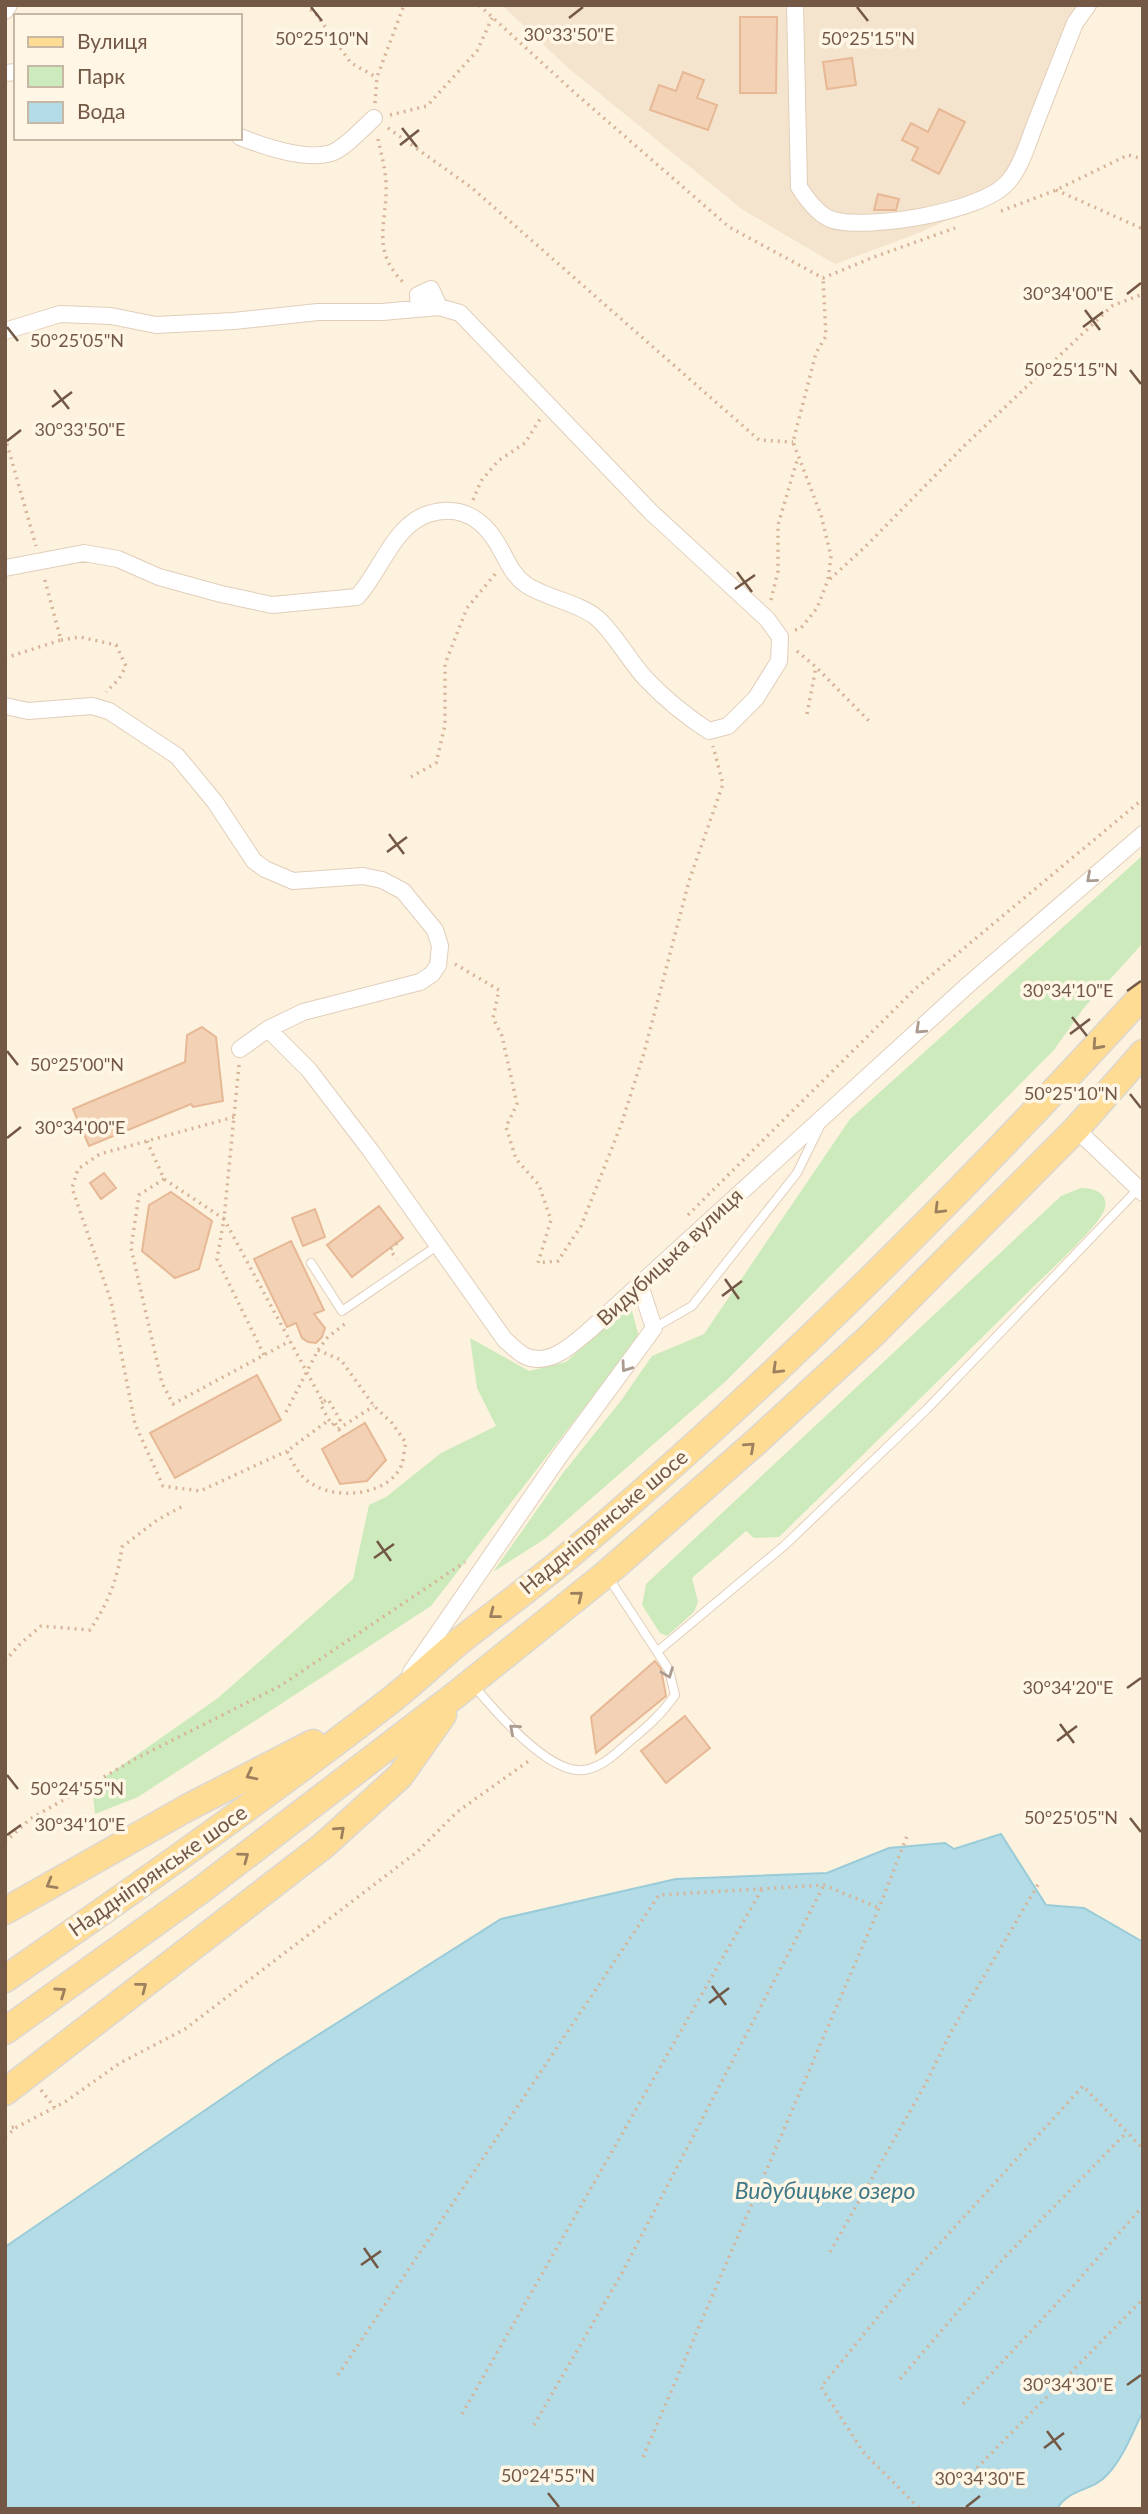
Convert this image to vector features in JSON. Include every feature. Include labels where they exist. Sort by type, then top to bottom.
[{"type":"main road","name":"Наддніпрянське шосе","points":[[5,1979],[180,1858],[383,1707],[458,1643],[584,1543],[731,1413],[845,1304],[1037,1111],[1143,995]]},
{"type":"main road","name":"Наддніпрянське шосе","points":[[5,2031],[201,1890],[464,1688],[606,1574],[872,1335],[1076,1129],[1143,1053]]},
{"type":"main road","points":[[8,2090],[323,1846],[400,1776],[464,1688]]},
{"type":"main road","points":[[5,1910],[187,1808],[383,1707]]},
{"type":"street","points":[[5,11],[9,5]]},
{"type":"street","points":[[795,5],[799,187],[807,200],[831,220],[871,224],[930,215],[982,199],[1006,185],[1023,157],[1075,23],[1088,5]]},
{"type":"street","points":[[242,138],[270,149],[311,154],[332,153],[374,118]]},
{"type":"street","points":[[5,331],[60,314],[111,316],[156,325],[234,321],[318,312],[382,312],[419,302],[460,313],[651,512],[766,619],[779,637],[779,661],[756,698],[728,726],[709,731],[685,715],[647,680],[597,618],[526,584],[510,569],[500,547],[476,517],[454,510],[427,514],[397,536],[371,582],[357,597],[272,605],[159,577],[118,559],[84,554],[5,568]]},
{"type":"street","points":[[5,706],[28,711],[92,706],[109,711],[177,756],[215,802],[246,851],[265,869],[293,881],[363,876],[393,886],[403,891],[435,929],[440,956],[432,974],[419,982],[303,1012],[268,1029],[240,1049]]},
{"type":"street","name":"Видубицька вулиця","points":[[268,1029],[309,1070],[505,1340],[524,1356],[542,1359],[565,1351],[969,984],[1143,834]]},
{"type":"street","points":[[1076,1129],[1140,1191]]},
{"type":"street","points":[[383,1707],[559,1457],[654,1328],[640,1285]]},
{"type":"lane","points":[[654,1328],[692,1306],[797,1173],[824,1116]]},
{"type":"lane","points":[[657,1651],[785,1545],[918,1418],[1140,1191]]},
{"type":"lane","points":[[311,1263],[342,1311],[437,1246]]},
{"type":"lane","points":[[464,1688],[541,1753],[562,1766],[582,1770],[603,1764],[663,1713],[675,1695],[669,1670],[606,1574]]},
{"type":"path","points":[[305,5],[316,13],[351,63],[377,78]]},
{"type":"path","points":[[404,5],[377,78],[374,118],[386,182],[381,243],[395,274],[419,302]]},
{"type":"path","points":[[374,118],[427,106],[477,51],[492,18]]},
{"type":"path","points":[[374,118],[472,188],[759,440],[793,442]]},
{"type":"path","points":[[1056,190],[1143,229]]},
{"type":"path","points":[[823,278],[826,336],[816,353],[793,442],[821,515],[831,556],[828,580],[817,608],[801,628],[779,637],[816,667],[869,721]]},
{"type":"path","points":[[828,580],[866,546],[966,443],[1112,306],[1143,294]]},
{"type":"path","points":[[466,514],[481,481],[498,461],[525,443],[549,405]]},
{"type":"path","points":[[766,619],[778,571],[778,526],[798,456]]},
{"type":"path","points":[[411,777],[436,763],[445,724],[445,664],[467,608],[506,560]]},
{"type":"path","points":[[61,640],[79,637],[116,645],[126,666],[119,679],[92,706]]},
{"type":"path","points":[[807,714],[816,667]]},
{"type":"path","points":[[440,956],[499,989],[493,1018],[502,1036],[517,1104],[506,1127],[516,1159],[539,1185],[551,1220],[538,1263],[558,1261],[581,1227],[621,1125],[644,1053],[689,881],[723,784],[709,731]]},
{"type":"path","points":[[685,1218],[915,989],[1143,799]]},
{"type":"path","points":[[240,1049],[225,1219],[217,1259],[264,1355]]},
{"type":"path","points":[[234,1117],[100,1154],[78,1168],[72,1188],[111,1301],[135,1424],[163,1486],[200,1491],[287,1451],[329,1420]]},
{"type":"path","points":[[147,1141],[163,1179],[225,1219],[323,1402]]},
{"type":"path","points":[[163,1179],[139,1195],[131,1248],[162,1382],[173,1404],[290,1340]]},
{"type":"path","points":[[286,1412],[318,1350],[327,1338],[347,1321]]},
{"type":"path","points":[[287,1451],[304,1478],[316,1487],[336,1492],[371,1490],[387,1483],[402,1465],[405,1443],[392,1423],[374,1406],[341,1360],[318,1350]]},
{"type":"path","points":[[328,1399],[340,1420],[332,1426],[320,1404],[323,1402],[328,1399]]},
{"type":"path","points":[[338,1429],[374,1406]]},
{"type":"path","points":[[335,1423],[343,1436]]},
{"type":"path","points":[[5,1661],[41,1626],[90,1630],[108,1603],[120,1564],[122,1547],[158,1520],[185,1505]]},
{"type":"path","points":[[5,1842],[30,1819],[54,1805],[137,1758],[279,1686],[467,1561]]},
{"type":"path","points":[[5,2129],[16,2127],[55,2108],[120,2063],[185,2029],[416,1852],[457,1812],[541,1753]]},
{"type":"path","points":[[643,2457],[879,1908],[907,1836]]},
{"type":"path","points":[[830,2252],[925,2085],[951,2032],[1039,1883]]},
{"type":"path","points":[[338,2375],[659,1895],[824,1885],[879,1908]]},
{"type":"path","points":[[534,2425],[622,2273],[824,1885]]},
{"type":"path","points":[[462,2414],[762,1889]]},
{"type":"path","points":[[36,2082],[55,2108]]},
{"type":"path","points":[[919,2508],[863,2453],[821,2387],[922,2263],[1083,2086],[1143,2149]]},
{"type":"path","points":[[5,2137],[16,2127]]},
{"type":"path","points":[[900,2379],[1003,2259],[1127,2132]]},
{"type":"path","points":[[963,2404],[1075,2284],[1143,2206]]},
{"type":"path","points":[[972,2473],[1143,2299]]},
{"type":"shaded area","points":[[502,5],[1099,5],[1082,29],[1032,157],[1000,197],[916,234],[835,264],[743,210],[568,68]]},
{"type":"green space","points":[[1143,855],[1143,943],[1083,1009],[1054,1050],[726,1381],[546,1538],[493,1572],[563,1473],[620,1402],[652,1356],[704,1334],[850,1119]]},
{"type":"green space","points":[[1081,1188],[1099,1192],[1105,1203],[1101,1216],[1082,1238],[779,1537],[754,1538],[746,1531],[692,1578],[698,1602],[694,1612],[667,1636],[660,1633],[642,1605],[646,1584],[1061,1196]]},
{"type":"green space","points":[[632,1311],[639,1337],[431,1606],[138,1797],[95,1814],[92,1786],[218,1698],[353,1579],[369,1505],[386,1497],[441,1453],[496,1426],[477,1388],[470,1338],[529,1371],[566,1362],[619,1313]]},
{"type":"water","name":"Видубицьке озеро","points":[[1001,1834],[1046,1905],[1084,1908],[1143,1942],[1143,2411],[1123,2453],[1101,2480],[1074,2493],[1057,2509],[5,2509],[5,2247],[277,2061],[501,1919],[676,1879],[827,1873],[889,1848],[945,1843],[954,1849]]},
{"type":"building","points":[[740,17],[777,17],[776,93],[740,93]]},
{"type":"building","points":[[852,58],[856,85],[827,89],[823,62]]},
{"type":"building","points":[[683,72],[704,80],[697,98],[717,105],[708,130],[650,110],[659,85],[676,91]]},
{"type":"building","points":[[939,109],[965,122],[939,174],[912,160],[918,148],[902,140],[911,123],[928,132]]},
{"type":"building","points":[[878,194],[899,199],[896,210],[874,210]]},
{"type":"building","points":[[202,1027],[216,1037],[223,1101],[193,1107],[191,1104],[89,1146],[73,1109],[185,1062],[187,1035]]},
{"type":"building","points":[[104,1173],[116,1188],[101,1199],[90,1183]]},
{"type":"building","points":[[171,1192],[212,1221],[199,1269],[175,1278],[142,1251],[149,1205]]},
{"type":"building","points":[[379,1206],[403,1238],[352,1277],[327,1245]]},
{"type":"building","points":[[315,1209],[325,1237],[303,1246],[292,1218]]},
{"type":"building","points":[[291,1241],[324,1310],[314,1314],[325,1328],[316,1343],[302,1338],[296,1323],[287,1327],[254,1259]]},
{"type":"building","points":[[257,1375],[281,1420],[175,1478],[150,1433]]},
{"type":"building","points":[[365,1423],[386,1460],[367,1481],[340,1484],[322,1449]]},
{"type":"building","points":[[655,1661],[661,1669],[666,1696],[596,1753],[591,1717]]},
{"type":"building","points":[[685,1716],[710,1748],[666,1783],[641,1751]]}]
